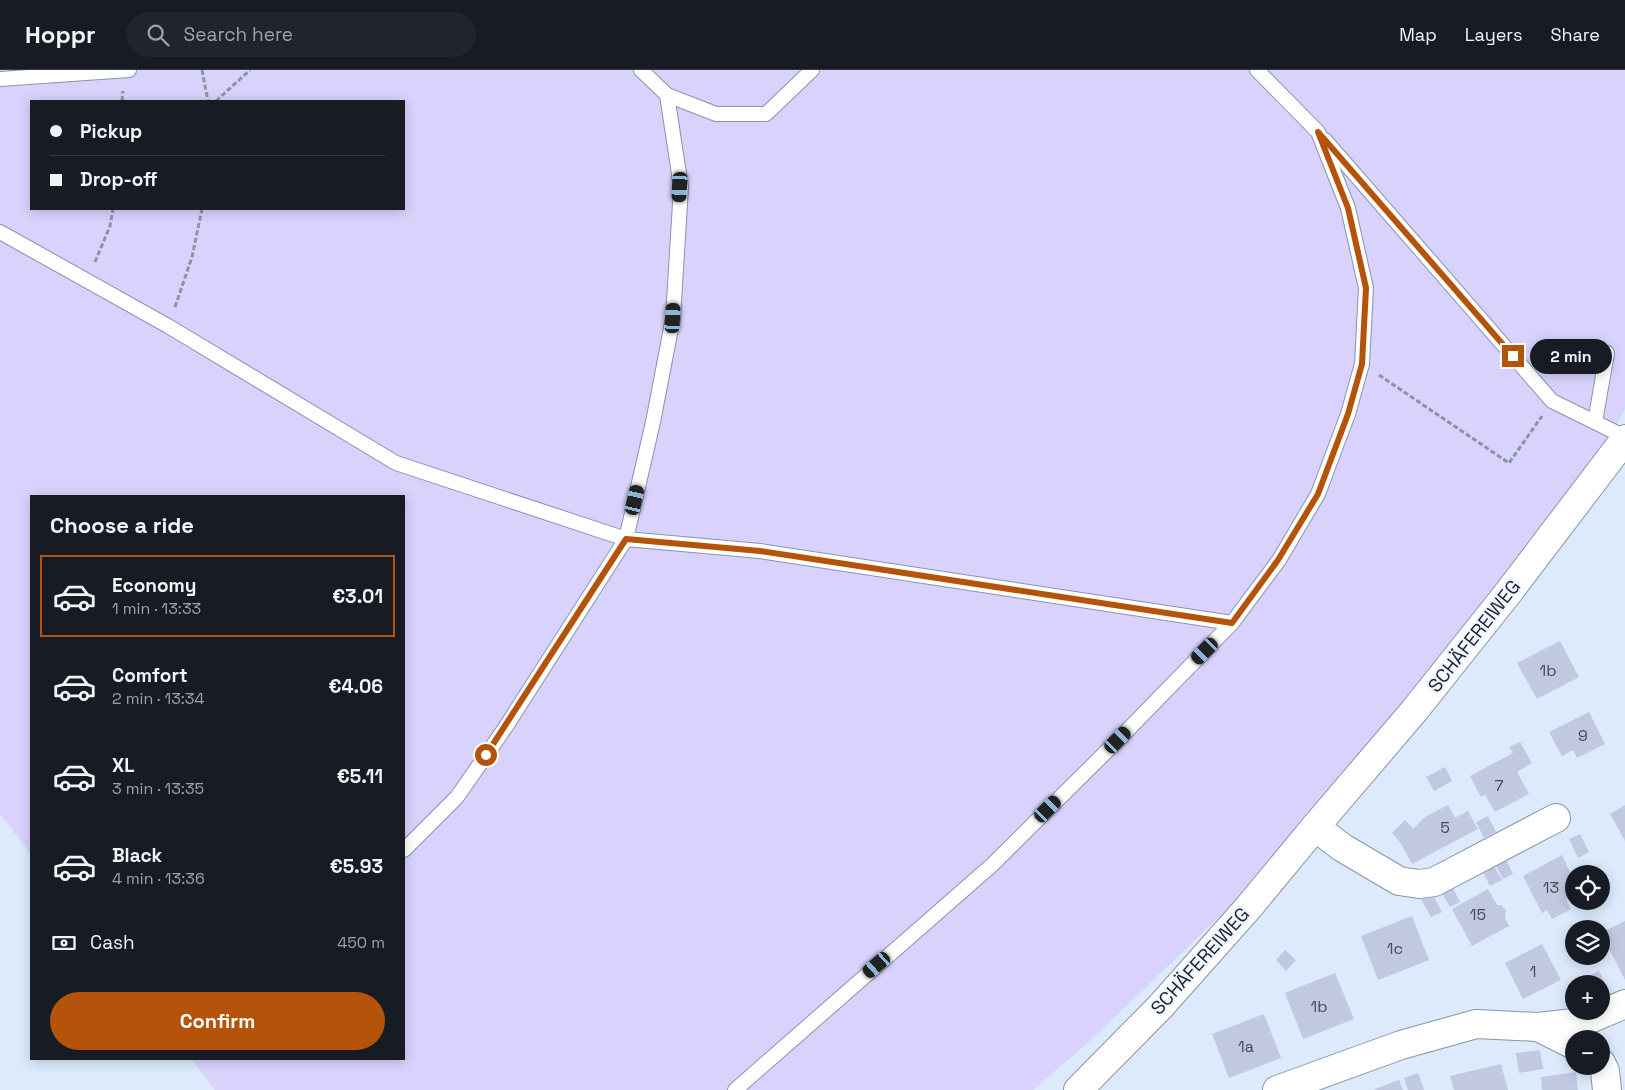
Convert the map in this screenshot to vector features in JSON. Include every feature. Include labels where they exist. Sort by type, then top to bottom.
[{"type":"street","name":"SCHÄFEREIWEG","points":[[1078,1090],[1160,1007],[1248,908],[1414,712],[1508,593],[1624,440]]},
{"type":"street","points":[[1315,827],[1343,848],[1399,881],[1419,884],[1434,882],[1556,818]]},
{"type":"street","points":[[1277,1090],[1401,1045],[1476,1024],[1538,1027],[1584,1022],[1625,1004]]},
{"type":"street","points":[[1538,1027],[1565,1040]]},
{"type":"street","points":[[1605,1075],[1607,1090]]},
{"type":"lane","points":[[0,79],[129,70]]},
{"type":"lane","points":[[641,70],[667,95],[716,114],[766,114],[812,70]]},
{"type":"lane","points":[[1257,70],[1318,132],[1552,402],[1613,430],[1624,440]]},
{"type":"lane","points":[[405,849],[457,797],[505,728],[626,539],[654,422],[673,318],[680,187],[667,95]]},
{"type":"lane","points":[[735,1090],[992,865],[1232,623],[1278,560],[1318,494],[1348,414],[1362,364],[1366,288],[1348,208],[1318,132]]},
{"type":"lane","points":[[0,232],[168,326],[396,463],[626,539],[760,551],[1232,623]]},
{"type":"lane","points":[[1595,422],[1607,353]]},
{"type":"path","points":[[202,70],[208,100]]},
{"type":"path","points":[[217,100],[250,70]]},
{"type":"path","points":[[88,281],[110,226],[113,210]]},
{"type":"path","points":[[168,326],[192,257],[202,210]]},
{"type":"path","points":[[1378,374],[1509,463],[1552,402]]},
{"type":"shaded area","points":[[0,70],[1625,70],[1625,409],[1613,431],[1413,695],[1247,890],[1092,1039],[1033,1090],[215,1090],[192,1060],[405,1060],[405,495],[30,495],[30,853],[0,814]]},
{"type":"building","points":[[1560,641],[1579,677],[1537,699],[1517,663]]},
{"type":"building","points":[[1589,712],[1605,744],[1577,758],[1573,750],[1562,756],[1549,732]]},
{"type":"building","points":[[1520,742],[1532,763],[1517,772],[1529,794],[1495,812],[1485,795],[1481,797],[1470,776],[1513,753],[1509,747]]},
{"type":"building","points":[[1445,767],[1452,781],[1434,791],[1426,777]]},
{"type":"building","points":[[1448,805],[1455,818],[1468,811],[1478,829],[1412,864],[1400,842],[1392,833],[1405,820],[1413,829],[1425,817]]},
{"type":"building","points":[[1625,805],[1625,841],[1610,814]]},
{"type":"building","points":[[1488,816],[1496,832],[1484,838],[1476,822]]},
{"type":"building","points":[[1580,834],[1589,852],[1578,858],[1569,839]]},
{"type":"building","points":[[1562,855],[1567,865],[1565,865],[1565,910],[1569,910],[1552,919],[1547,910],[1542,913],[1523,876]]},
{"type":"building","points":[[1504,856],[1513,874],[1503,879],[1494,862]]},
{"type":"building","points":[[1492,863],[1502,880],[1490,886],[1481,868]]},
{"type":"building","points":[[1451,884],[1460,902],[1450,907],[1440,890]]},
{"type":"building","points":[[1488,889],[1497,905],[1501,905],[1506,910],[1505,918],[1509,926],[1472,946],[1452,909]]},
{"type":"building","points":[[1432,893],[1442,912],[1431,917],[1421,899]]},
{"type":"building","points":[[1412,916],[1429,960],[1378,980],[1361,936]]},
{"type":"building","points":[[1625,921],[1625,980],[1610,951],[1610,928]]},
{"type":"building","points":[[1542,944],[1561,980],[1523,999],[1505,963]]},
{"type":"building","points":[[1285,950],[1296,960],[1286,971],[1276,960]]},
{"type":"building","points":[[1599,971],[1601,975],[1590,975]]},
{"type":"building","points":[[1335,973],[1354,1019],[1303,1039],[1285,993]]},
{"type":"building","points":[[1264,1014],[1281,1058],[1229,1078],[1212,1034]]},
{"type":"building","points":[[1540,1050],[1543,1069],[1519,1073],[1516,1053]]},
{"type":"building","points":[[1501,1064],[1508,1090],[1454,1090],[1450,1076]]},
{"type":"building","points":[[1418,1073],[1424,1090],[1408,1090],[1404,1078]]},
{"type":"building","points":[[1565,1074],[1576,1075],[1578,1090],[1542,1090],[1541,1077]]},
{"type":"building","points":[[1399,1080],[1403,1090],[1373,1090]]},
{"type":"route","points":[[486,755],[626,539],[760,551],[1232,623],[1278,560],[1318,494],[1348,414],[1362,364],[1366,288],[1348,208],[1318,132],[1513,356]]}]
